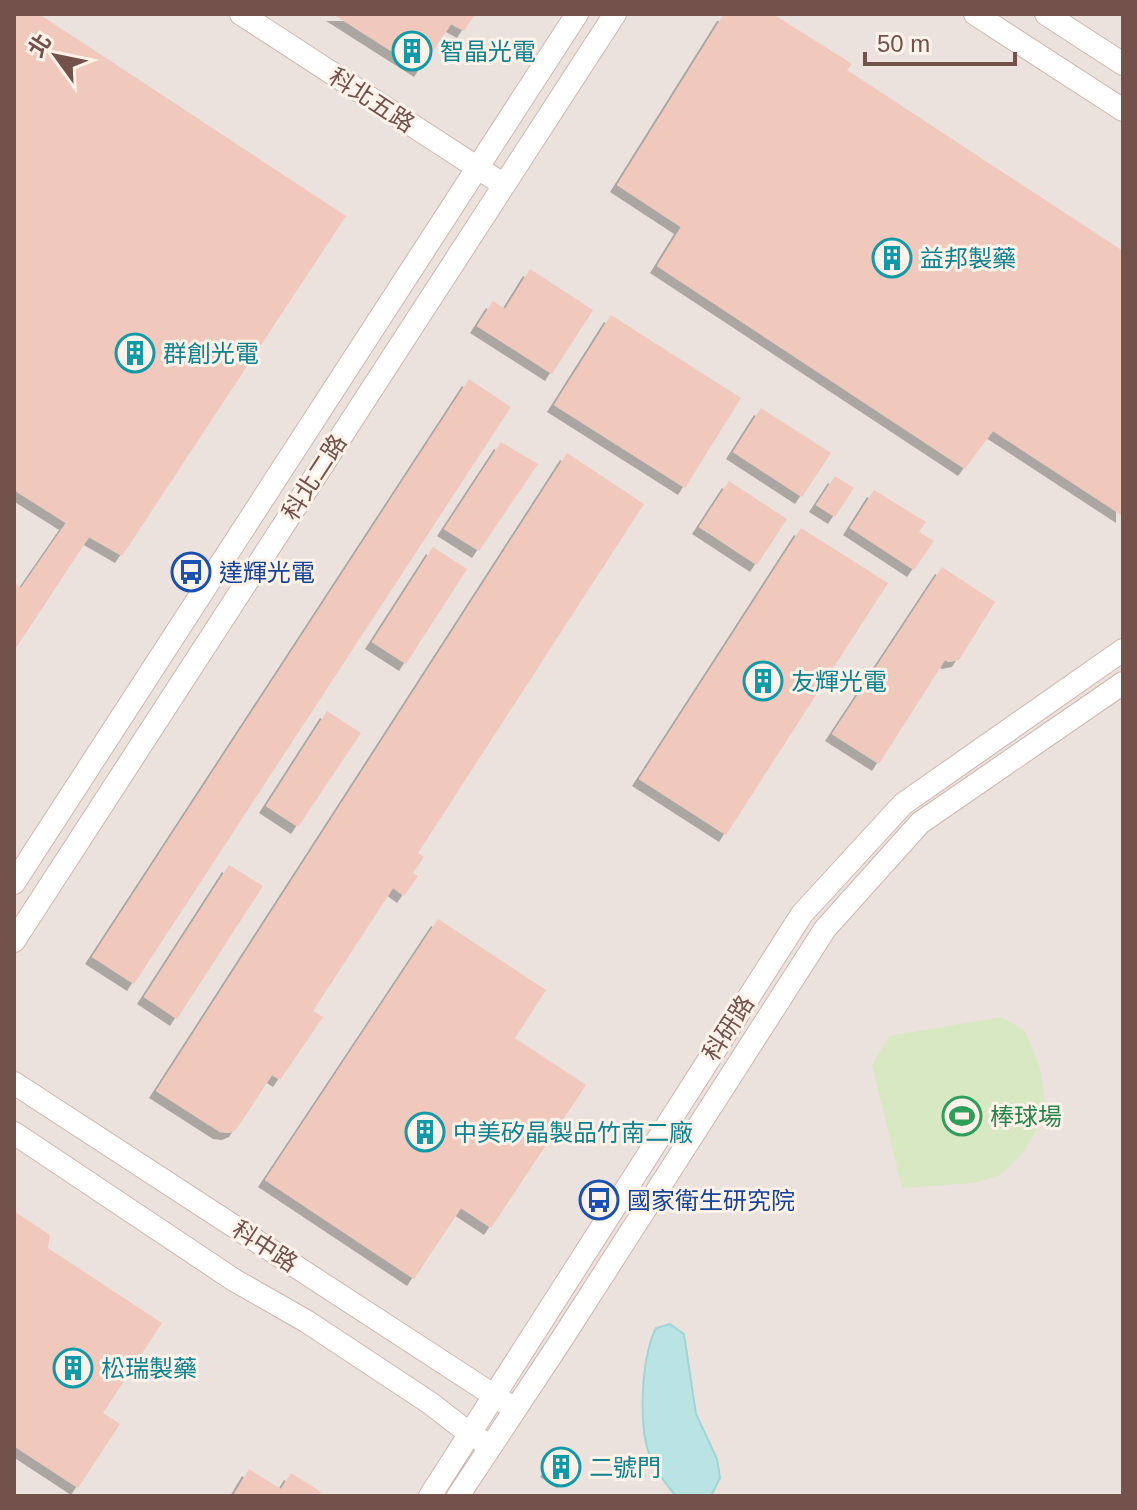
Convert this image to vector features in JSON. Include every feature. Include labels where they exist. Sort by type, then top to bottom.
[{"type":"street","name":"科北五路","points":[[241,14],[504,185]]},
{"type":"street","name":"科北二路","points":[[14,883],[577,14]]},
{"type":"street","name":"科北二路","points":[[14,941],[615,14]]},
{"type":"street","points":[[975,14],[1123,110]]},
{"type":"street","points":[[1046,14],[1123,64]]},
{"type":"street","name":"科研路","points":[[430,1496],[802,914],[903,804],[1123,650]]},
{"type":"street","points":[[1092,671],[1121,687]]},
{"type":"street","name":"科研路","points":[[458,1496],[825,929],[920,823],[1121,687]]},
{"type":"street","name":"科中路","points":[[14,1083],[515,1409]]},
{"type":"street","name":"科中路","points":[[14,1133],[234,1280],[306,1321],[490,1446]]},
{"type":"shaded area","points":[[14,14],[1123,14],[1123,1496],[14,1496]]},
{"type":"green space","name":"棒球場","points":[[1002,1017],[1025,1031],[1040,1068],[1045,1102],[1037,1129],[1021,1156],[1000,1175],[974,1183],[902,1188],[872,1065],[889,1036]]},
{"type":"water","points":[[670,1324],[684,1334],[696,1414],[717,1459],[720,1478],[711,1496],[676,1496],[658,1473],[647,1447],[643,1403],[645,1370],[656,1328]]},
{"type":"building","name":"群創光電","points":[[14,14],[39,14],[346,216],[122,556],[89,537],[14,651],[14,583],[21,588],[66,523],[14,490]]},
{"type":"building","name":"智晶光電","points":[[333,14],[475,14],[464,31],[451,24],[421,70]]},
{"type":"building","name":"益邦製藥","points":[[724,14],[773,14],[852,64],[847,70],[1123,251],[1123,516],[993,431],[965,469],[657,266],[681,227],[617,185]]},
{"type":"building","points":[[530,269],[593,310],[552,374],[477,326],[493,301],[505,309]]},
{"type":"building","points":[[611,315],[741,398],[685,488],[554,405]]},
{"type":"building","points":[[469,379],[511,407],[134,984],[92,957]]},
{"type":"building","points":[[761,408],[831,453],[802,497],[733,452]]},
{"type":"building","points":[[501,442],[538,464],[479,551],[444,529]]},
{"type":"building","points":[[567,453],[644,504],[418,853],[424,857],[413,873],[418,876],[404,896],[393,888],[313,1011],[323,1017],[280,1080],[272,1075],[236,1130],[220,1132],[156,1091]]},
{"type":"building","points":[[835,476],[854,488],[835,517],[816,505]]},
{"type":"building","points":[[729,481],[787,519],[757,565],[699,527]]},
{"type":"building","points":[[874,490],[926,522],[919,532],[934,541],[914,570],[850,528]]},
{"type":"building","name":"友輝光電","points":[[801,528],[888,583],[726,835],[639,779]]},
{"type":"building","points":[[433,547],[467,569],[406,664],[372,642]]},
{"type":"building","points":[[942,567],[995,602],[959,660],[945,660],[879,764],[832,734]]},
{"type":"building","points":[[327,711],[361,733],[298,827],[266,806]]},
{"type":"building","points":[[229,865],[263,886],[177,1019],[144,997]]},
{"type":"building","name":"中美矽晶製品竹南二廠","points":[[438,919],[546,990],[515,1038],[586,1085],[491,1228],[461,1208],[414,1279],[265,1180]]},
{"type":"building","name":"松瑞製藥","points":[[14,1211],[50,1235],[48,1248],[162,1323],[103,1413],[120,1424],[78,1488],[14,1446]]},
{"type":"building","name":"二號門","points":[[558,1453],[575,1464],[564,1481],[547,1470]]},
{"type":"building","points":[[249,1469],[281,1489],[291,1473],[321,1492],[318,1496],[233,1496]]},
{"type":"place","name":"智晶光電","points":[[412,51]]},
{"type":"place","name":"益邦製藥","points":[[892,258]]},
{"type":"place","name":"群創光電","points":[[135,353]]},
{"type":"place","name":"達輝光電","points":[[191,572]]},
{"type":"place","name":"友輝光電","points":[[763,681]]},
{"type":"place","name":"棒球場","points":[[962,1116]]},
{"type":"place","name":"中美矽晶製品竹南二廠","points":[[425,1132]]},
{"type":"place","name":"國家衛生研究院","points":[[599,1200]]},
{"type":"place","name":"松瑞製藥","points":[[73,1368]]},
{"type":"place","name":"二號門","points":[[561,1467]]}]
